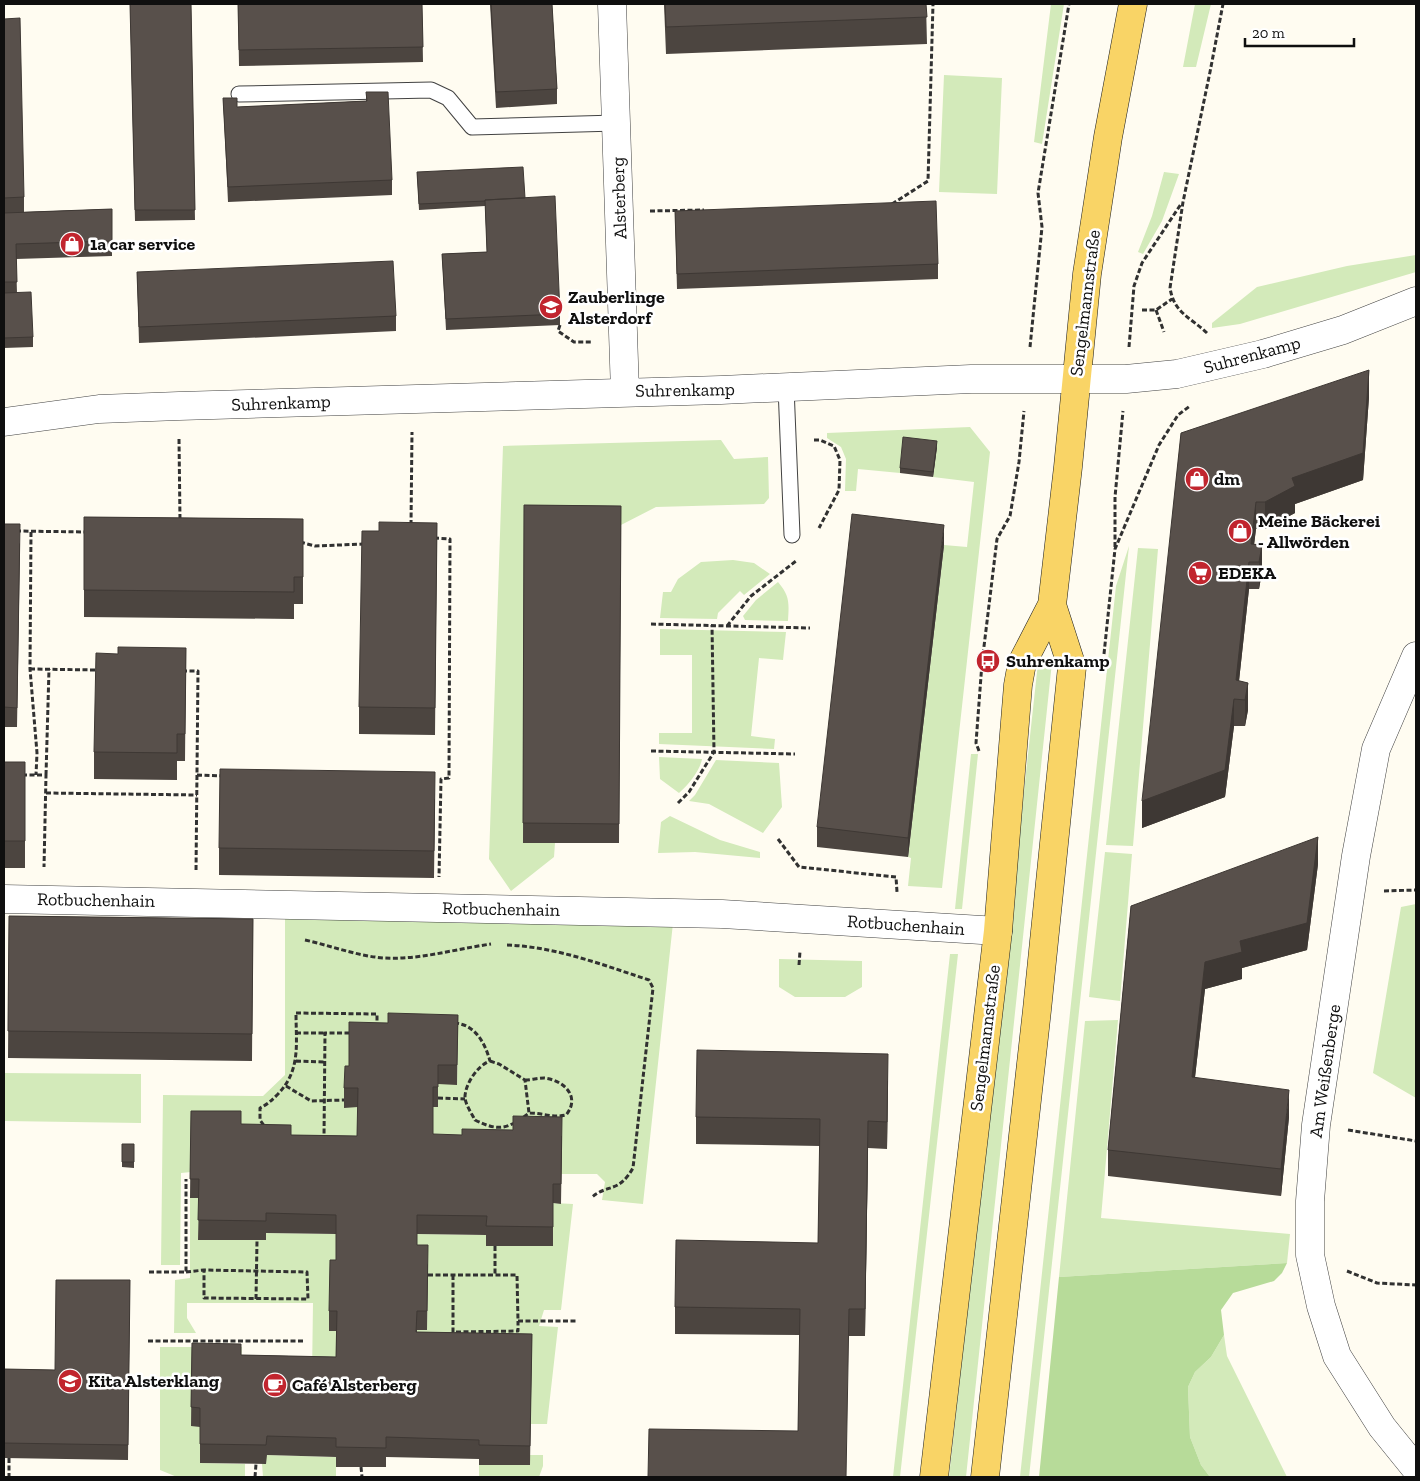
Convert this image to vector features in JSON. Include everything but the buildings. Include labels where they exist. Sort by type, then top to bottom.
[{"type":"main road","name":"Sengelmannstraße","points":[[934,1477],[998,931],[1018,685],[1022,663],[1052,605],[1087,274],[1108,137],[1133,4]]},
{"type":"main road","name":"Sengelmannstraße","points":[[985,1477],[1036,1020],[1072,667],[1052,605]]},
{"type":"street","name":"Alsterberg","points":[[612,4],[625,392]]},
{"type":"street","name":"Suhrenkamp","points":[[4,422],[99,409],[786,387],[971,379],[1126,379],[1177,374],[1263,354],[1343,330],[1416,301]]},
{"type":"street","name":"Am Weißenberge","points":[[1416,656],[1376,749],[1356,856],[1316,1125],[1310,1201],[1310,1256],[1321,1306],[1337,1356],[1382,1427],[1416,1469]]},
{"type":"street","name":"Rotbuchenhain","points":[[4,899],[722,914],[998,931]]},
{"type":"lane","points":[[239,94],[430,90],[448,98],[472,127],[616,123]]},
{"type":"lane","points":[[786,387],[792,535]]},
{"type":"path","points":[[889,206],[928,181],[932,4]]},
{"type":"path","points":[[1038,268],[1042,227],[1038,193],[1069,4]]},
{"type":"path","points":[[1198,325],[1178,309],[1172,299],[1170,288],[1188,174],[1223,4]]},
{"type":"path","points":[[1134,286],[1142,263],[1183,202]]},
{"type":"path","points":[[620,212],[709,210]]},
{"type":"path","points":[[1142,310],[1156,310],[1172,299]]},
{"type":"path","points":[[1156,310],[1164,332]]},
{"type":"path","points":[[560,325],[558,331],[574,342],[624,342]]},
{"type":"path","points":[[411,528],[412,399]]},
{"type":"path","points":[[1115,549],[1159,445],[1178,415],[1194,404]]},
{"type":"path","points":[[179,406],[180,523]]},
{"type":"path","points":[[789,441],[820,440],[834,446],[840,460],[839,490],[818,529]]},
{"type":"path","points":[[976,743],[982,663],[997,539],[1010,516],[1019,462]]},
{"type":"path","points":[[1103,658],[1115,549],[1115,497]]},
{"type":"path","points":[[13,531],[90,532]]},
{"type":"path","points":[[31,532],[30,669],[37,753],[36,775]]},
{"type":"path","points":[[430,538],[450,538],[449,778],[431,779]]},
{"type":"path","points":[[297,541],[315,546],[360,545],[368,543]]},
{"type":"path","points":[[728,626],[752,596],[798,559]]},
{"type":"path","points":[[651,624],[810,628]]},
{"type":"path","points":[[678,803],[689,792],[714,752],[712,625]]},
{"type":"path","points":[[30,669],[99,670]]},
{"type":"path","points":[[43,900],[49,669]]},
{"type":"path","points":[[178,671],[198,671],[196,902]]},
{"type":"path","points":[[651,751],[796,754]]},
{"type":"path","points":[[20,775],[46,775]]},
{"type":"path","points":[[197,775],[226,776]]},
{"type":"path","points":[[439,907],[441,779]]},
{"type":"path","points":[[46,793],[197,796]]},
{"type":"path","points":[[778,839],[799,867],[896,877],[896,892],[904,893]]},
{"type":"path","points":[[268,904],[297,938],[356,954],[384,958],[423,957],[461,948],[491,944],[521,946],[568,954],[649,980],[653,988],[633,1168],[626,1180],[615,1188],[599,1191],[591,1198]]},
{"type":"path","points":[[325,1032],[324,1137],[272,1137],[260,1120],[260,1108],[268,1104],[286,1086],[292,1074],[296,1061],[296,1013],[377,1014],[377,1033]]},
{"type":"path","points":[[449,1022],[464,1023],[473,1029],[486,1049],[490,1062]]},
{"type":"path","points":[[296,1032],[377,1033],[385,1031]]},
{"type":"path","points":[[296,1061],[325,1062]]},
{"type":"path","points":[[490,1062],[498,1064],[525,1080],[544,1078],[558,1082],[568,1089],[572,1098],[572,1108],[566,1115],[555,1117],[529,1112],[518,1121],[503,1128],[488,1127],[475,1120],[465,1099],[467,1088],[483,1064],[490,1062]]},
{"type":"path","points":[[525,1080],[529,1112]]},
{"type":"path","points":[[286,1086],[311,1101],[344,1100]]},
{"type":"path","points":[[438,1098],[465,1099]]},
{"type":"path","points":[[1316,1125],[1416,1141]]},
{"type":"path","points":[[186,1180],[186,1272]]},
{"type":"path","points":[[256,1298],[257,1241]]},
{"type":"path","points":[[495,1246],[495,1275]]},
{"type":"path","points":[[1310,1256],[1377,1283],[1416,1285]]},
{"type":"path","points":[[149,1272],[204,1270],[307,1272],[308,1299],[204,1298],[204,1270]]},
{"type":"path","points":[[428,1275],[453,1275],[495,1275],[517,1275],[518,1331],[453,1332],[453,1275]]},
{"type":"path","points":[[518,1321],[576,1321]]},
{"type":"path","points":[[148,1340],[305,1341]]},
{"type":"path","points":[[9,1458],[9,1477]]},
{"type":"path","points":[[255,1477],[256,1464]]},
{"type":"path","points":[[360,1467],[362,1477]]},
{"type":"green space","points":[[1051,4],[1064,4],[1042,144],[1034,142]]},
{"type":"green space","points":[[1195,4],[1211,4],[1196,67],[1183,67]]},
{"type":"green space","points":[[944,75],[1002,78],[997,194],[939,192]]},
{"type":"green space","points":[[1164,172],[1179,174],[1162,221],[1143,254],[1138,252],[1152,216]]},
{"type":"green space","points":[[1416,255],[1416,272],[1240,324],[1212,328],[1212,323],[1257,287],[1347,266]]},
{"type":"green space","points":[[970,427],[990,452],[942,888],[908,886],[911,858],[908,857],[944,545],[967,547],[974,482],[933,477],[937,447],[903,443],[900,473],[858,469],[856,491],[845,491],[846,459],[841,447],[827,438],[827,433]]},
{"type":"green space","points":[[721,440],[734,459],[768,457],[769,498],[764,504],[656,507],[621,525],[524,525],[523,842],[555,843],[554,857],[511,891],[489,859],[503,446]]},
{"type":"green space","points":[[1129,546],[1029,1477],[1020,1477],[1116,586]]},
{"type":"green space","points":[[1138,548],[1158,549],[1133,846],[1106,845]]},
{"type":"green space","points":[[733,560],[754,563],[770,574],[744,595],[740,591],[718,613],[717,619],[660,618],[663,592],[671,592],[678,579],[701,562]]},
{"type":"green space","points":[[778,582],[785,591],[788,600],[788,621],[745,620],[743,616],[756,600]]},
{"type":"green space","points":[[660,629],[786,632],[783,660],[759,658],[751,736],[775,739],[774,749],[659,744],[659,733],[692,733],[692,655],[660,655]]},
{"type":"green space","points":[[1052,662],[966,1477],[949,1477],[1038,663]]},
{"type":"green space","points":[[971,754],[978,754],[962,909],[955,909]]},
{"type":"green space","points":[[659,757],[702,759],[693,778],[679,793],[660,779]]},
{"type":"green space","points":[[716,760],[779,763],[782,807],[763,833],[709,804],[689,801],[695,795]]},
{"type":"green space","points":[[670,816],[720,840],[760,852],[760,858],[695,852],[658,853],[661,822]]},
{"type":"green space","points":[[1105,852],[1132,854],[1120,1001],[1089,997]]},
{"type":"green space","points":[[1416,904],[1416,1098],[1373,1073],[1401,907]]},
{"type":"green space","points":[[285,919],[673,923],[643,1204],[602,1200],[605,1182],[597,1174],[562,1174],[433,1154],[433,1107],[438,1107],[438,1084],[457,1084],[458,1034],[349,1086],[344,1107],[358,1107],[357,1156],[181,1173],[180,1265],[161,1265],[163,1095],[263,1096],[285,1075]]},
{"type":"green space","points":[[950,954],[958,954],[900,1477],[893,1477]]},
{"type":"green space","points":[[779,959],[862,961],[862,987],[845,997],[795,997],[779,987]]},
{"type":"green space","points":[[1118,1020],[1101,1218],[1290,1234],[1287,1263],[1059,1277],[1085,1021]]},
{"type":"green space","points":[[4,1073],[141,1074],[141,1123],[4,1121]]},
{"type":"green space","points":[[190,1198],[199,1198],[199,1240],[266,1240],[266,1233],[336,1234],[336,1280],[329,1330],[337,1331],[336,1376],[312,1375],[313,1303],[187,1303],[187,1318],[196,1333],[174,1333],[175,1280],[190,1278]]},
{"type":"green space","points":[[553,1203],[573,1204],[561,1310],[544,1310],[539,1326],[558,1327],[547,1424],[531,1424],[531,1353],[416,1352],[417,1330],[427,1330],[428,1265],[417,1264],[417,1234],[487,1235],[487,1246],[553,1246]]},
{"type":"green space","points":[[1287,1263],[1282,1273],[1274,1281],[1233,1293],[1221,1310],[1224,1335],[1211,1357],[1195,1372],[1188,1387],[1190,1437],[1201,1465],[1210,1477],[1039,1477],[1059,1277]]},
{"type":"green space","points":[[1224,1335],[1227,1356],[1287,1477],[1210,1477],[1201,1465],[1190,1437],[1188,1387],[1195,1372],[1211,1357]]},
{"type":"green space","points":[[160,1347],[242,1347],[241,1363],[200,1427],[200,1463],[245,1464],[245,1477],[177,1477],[160,1470]]},
{"type":"green space","points":[[267,1455],[336,1457],[336,1477],[263,1477],[262,1464]]},
{"type":"green space","points":[[530,1455],[543,1455],[543,1466],[539,1477],[479,1477],[479,1465],[530,1465]]},
{"type":"place","name":"1a car service","points":[[72,244]]},
{"type":"place","name":"Zauberlinge Alsterdorf","points":[[551,307]]},
{"type":"place","name":"dm","points":[[1197,479]]},
{"type":"place","name":"Meine Bäckerei - Allwörden","points":[[1240,531]]},
{"type":"place","name":"EDEKA","points":[[1200,573]]},
{"type":"place","name":"Suhrenkamp","points":[[988,661]]},
{"type":"place","name":"Kita Alsterklang","points":[[70,1381]]},
{"type":"place","name":"Café Alsterberg","points":[[275,1385]]}]
